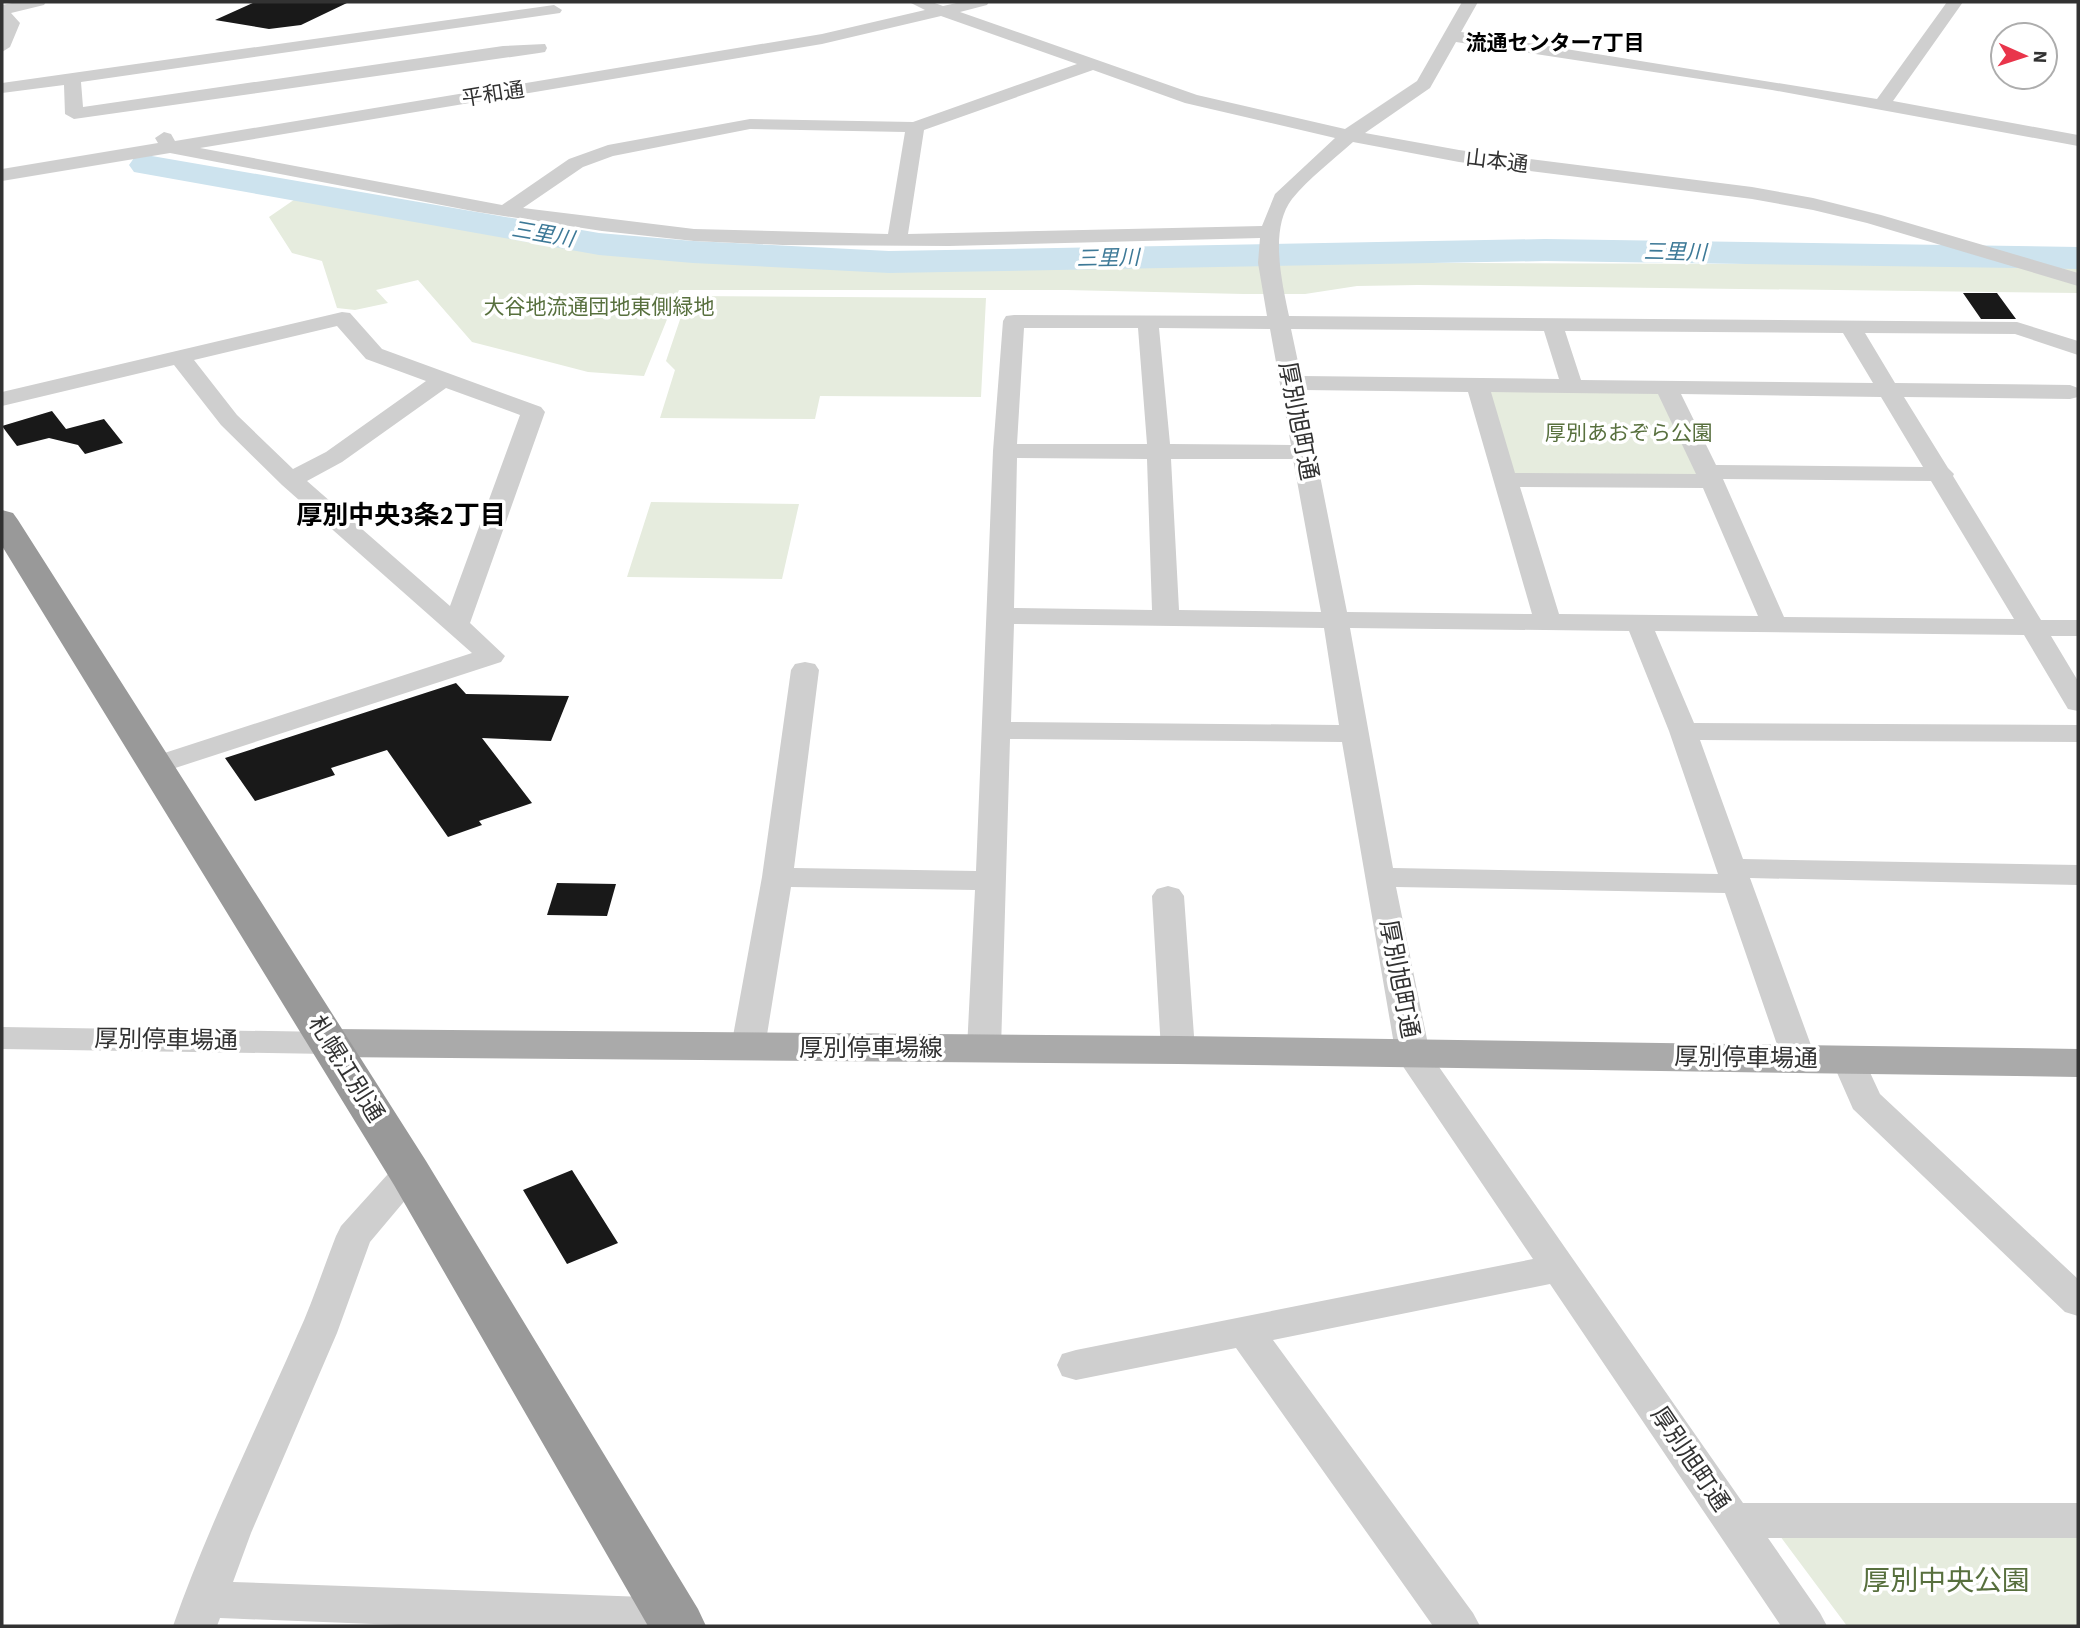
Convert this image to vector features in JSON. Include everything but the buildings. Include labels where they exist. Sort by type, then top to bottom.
[{"type":"highway","name":"札幌江別通","points":[[2,520],[410,1173],[675,1622]]},
{"type":"main road","name":"厚別停車場線","points":[[330,1043],[1178,1051],[1413,1056]]},
{"type":"main road","name":"厚別停車場通","points":[[1413,1056],[2078,1063]]},
{"type":"street","points":[[2,47],[12,23],[2,12],[38,2]]},
{"type":"street","name":"平和通","points":[[2,175],[167,143],[544,80],[822,39],[930,5],[981,2]]},
{"type":"street","name":"厚別旭町通","points":[[1470,2],[1424,84],[1348,136],[1282,198],[1269,247],[1279,323],[1336,621],[1379,877],[1413,1056],[1805,1626]]},
{"type":"street","points":[[1881,106],[1955,2]]},
{"type":"street","name":"山本通","points":[[930,5],[1191,99],[1348,136],[1459,156],[1752,193],[1874,219],[2078,280]]},
{"type":"street","points":[[544,80],[530,68],[549,24]]},
{"type":"street","points":[[2,88],[278,49],[549,24]]},
{"type":"street","points":[[72,79],[74,114],[490,52],[549,24]]},
{"type":"street","points":[[1452,36],[1772,85],[2078,141]]},
{"type":"street","points":[[278,49],[292,81]]},
{"type":"street","points":[[507,210],[576,163],[608,151],[750,124],[915,127],[1091,65]]},
{"type":"street","points":[[897,240],[915,127]]},
{"type":"street","points":[[167,143],[507,210],[666,232],[791,240],[1059,240],[1269,247]]},
{"type":"street","name":"平和通","points":[[2,166],[167,143]]},
{"type":"street","points":[[2,399],[342,318],[373,354],[533,412],[456,625]]},
{"type":"street","points":[[984,1049],[1001,616],[1004,451],[1014,321],[2017,328],[2078,348]]},
{"type":"street","points":[[1147,322],[1158,452],[1166,620]]},
{"type":"street","points":[[1552,324],[1572,385]]},
{"type":"street","points":[[1850,327],[1942,474],[2078,703]]},
{"type":"street","points":[[156,765],[491,656],[291,480],[229,420],[179,356]]},
{"type":"street","points":[[291,480],[334,457],[442,380]]},
{"type":"street","points":[[1292,383],[2076,393]]},
{"type":"street","points":[[1477,384],[1548,623]]},
{"type":"street","points":[[1665,387],[1776,626]]},
{"type":"street","points":[[1004,451],[1304,452]]},
{"type":"street","points":[[1507,480],[1942,474]]},
{"type":"street","points":[[1001,616],[1166,620],[2078,628]]},
{"type":"street","points":[[1639,624],[1683,731],[1799,1059]]},
{"type":"street","points":[[748,1047],[777,877],[806,670]]},
{"type":"street","points":[[995,730],[1354,734]]},
{"type":"street","points":[[1683,731],[2078,733]]},
{"type":"street","points":[[1379,877],[2078,875]]},
{"type":"street","points":[[777,877],[990,881]]},
{"type":"street","points":[[1168,897],[1178,1051]]},
{"type":"street","name":"厚別停車場通","points":[[2,1038],[330,1043]]},
{"type":"street","points":[[1848,1059],[1865,1100],[2078,1302]]},
{"type":"street","points":[[410,1173],[354,1236],[318,1333],[199,1613],[675,1622]]},
{"type":"street","points":[[1076,1365],[1559,1268]]},
{"type":"street","points":[[1245,1331],[1458,1626]]},
{"type":"street","points":[[1732,1520],[2078,1521]]},
{"type":"green space","name":"大谷地流通団地東側緑地","points":[[301,195],[688,255],[837,265],[1198,262],[1769,264],[2078,260],[2078,293],[1418,285],[1357,286],[1305,294],[1066,290],[679,290],[644,376],[588,372],[472,342],[418,280],[376,290],[388,303],[355,310],[337,308],[322,261],[292,253],[269,217]]},
{"type":"green space","points":[[688,296],[986,298],[981,397],[820,396],[815,419],[660,418],[675,370],[666,361]]},
{"type":"green space","name":"厚別あおぞら公園","points":[[1484,386],[1661,389],[1703,477],[1514,475]]},
{"type":"green space","points":[[651,502],[799,504],[782,579],[627,577]]},
{"type":"green space","name":"厚別中央公園","points":[[1780,1536],[2078,1536],[2078,1626],[1847,1626]]},
{"type":"waterway","name":"三里川","points":[[146,165],[599,244],[693,252],[889,262],[1545,250],[2078,258]]},
{"type":"district","name":"流通センター7丁目","points":[[1555,43]]},
{"type":"district","name":"厚別中央3条2丁目","points":[[401,515]]}]
